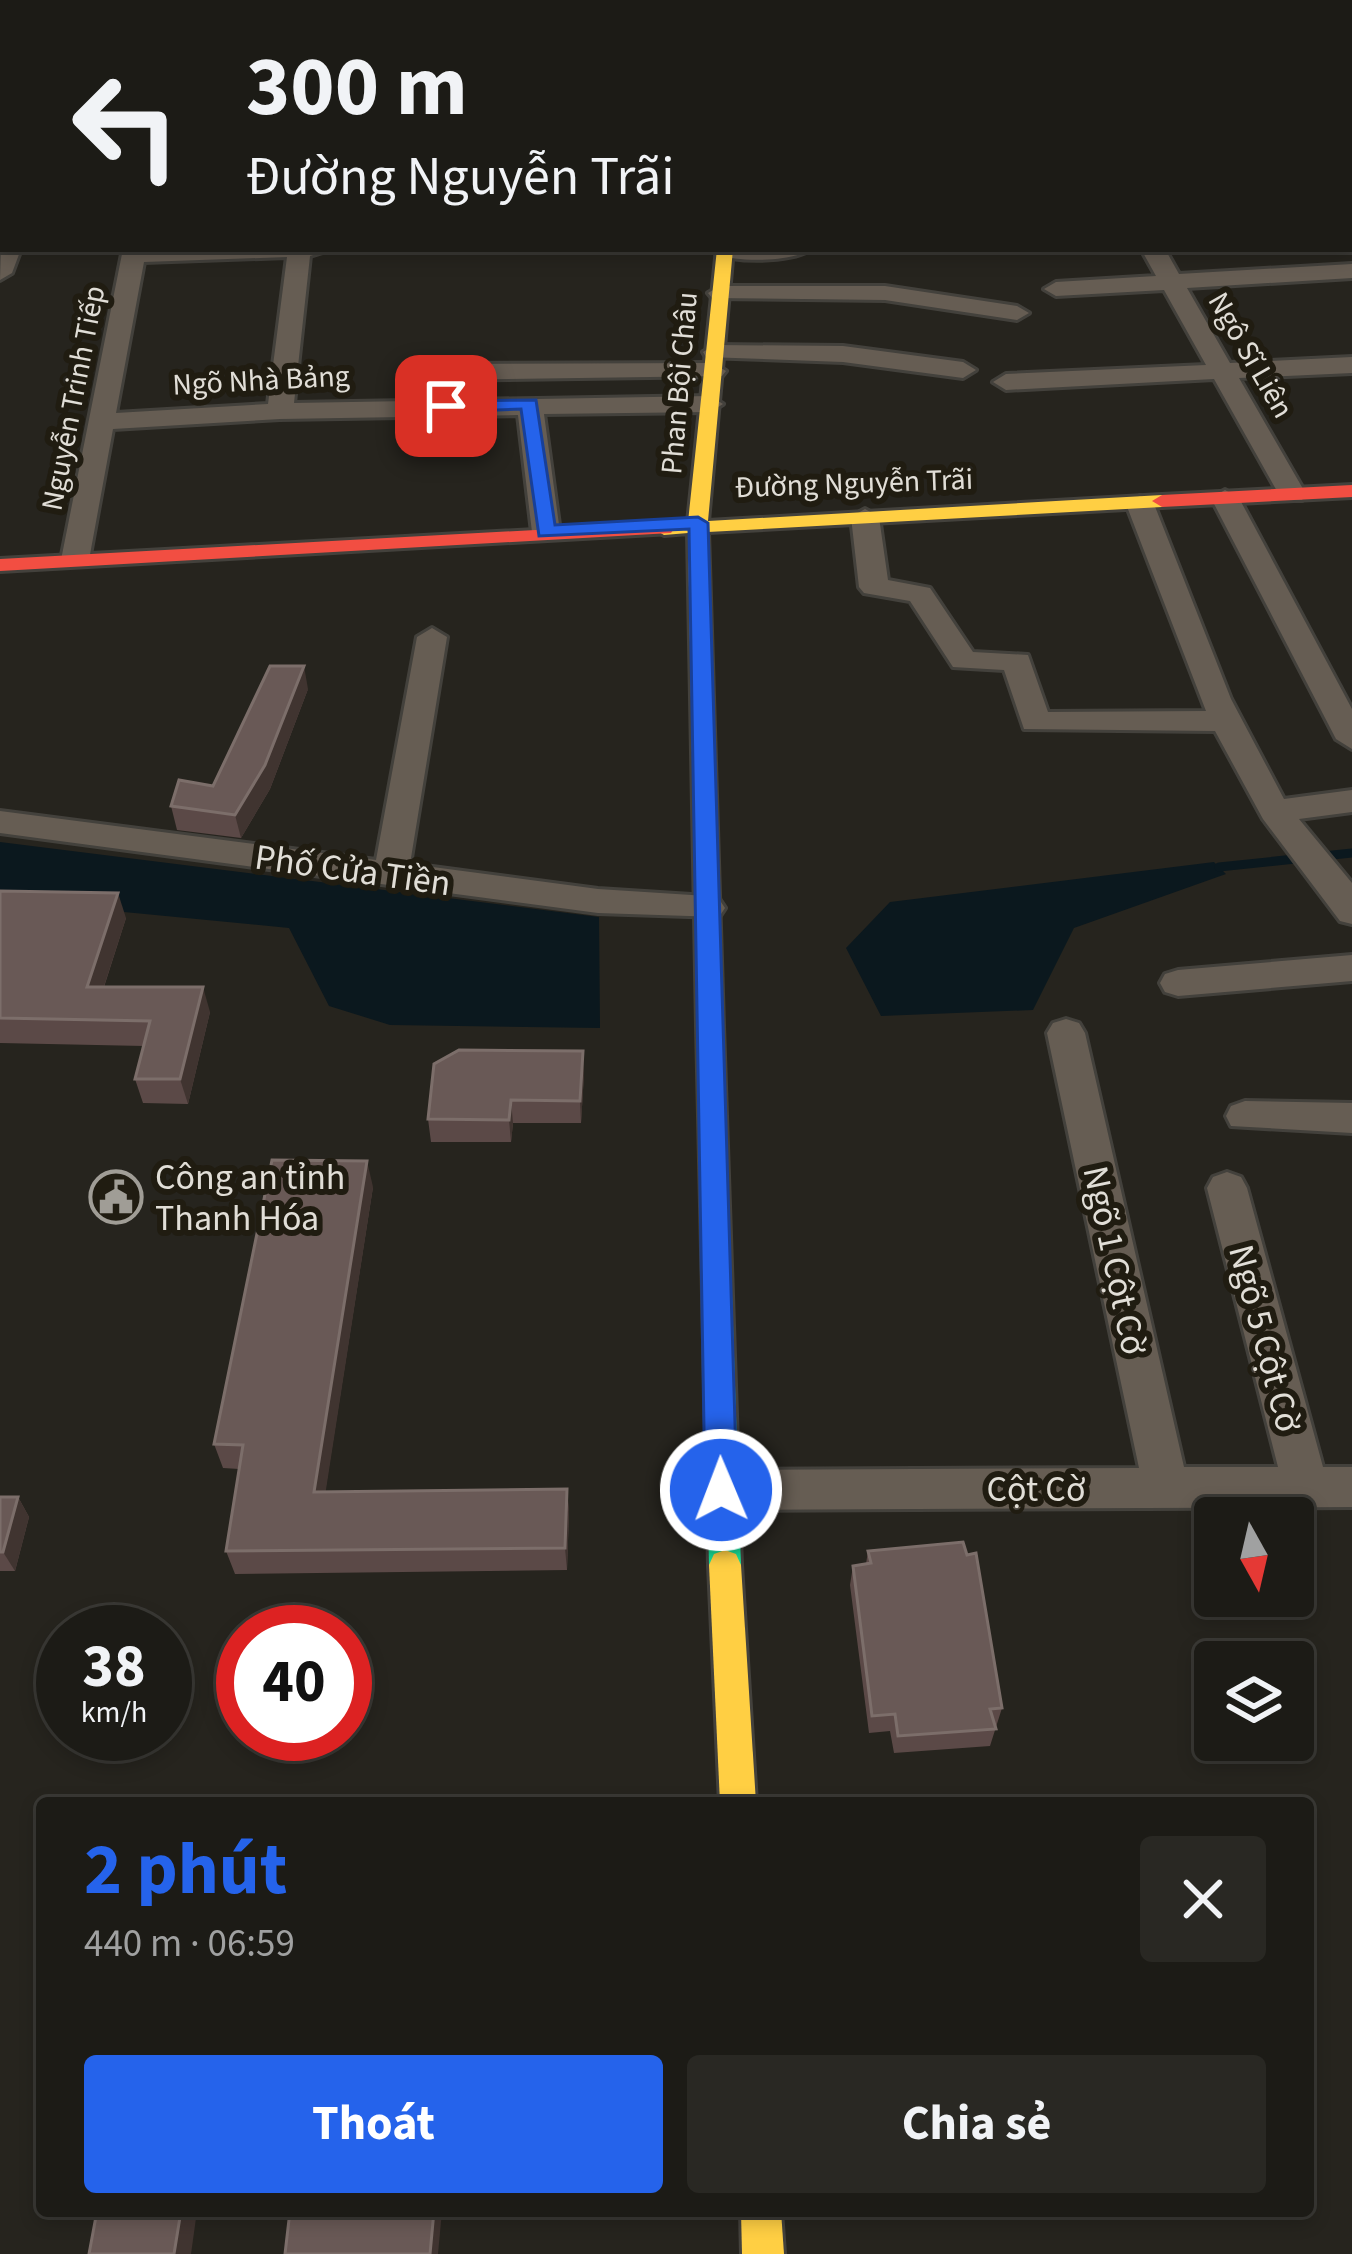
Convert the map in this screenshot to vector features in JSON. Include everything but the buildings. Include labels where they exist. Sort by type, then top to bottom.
[{"type":"main road","name":"Phan Bội Châu","points":[[724,252],[698,523],[721,1490],[738,1797]]},
{"type":"main road","name":"Đường Nguyễn Trãi","points":[[0,565],[1352,490]]},
{"type":"main road","points":[[761,2217],[763,2254]]},
{"type":"street","name":"Nguyễn Trinh Tiếp","points":[[75,560],[135,252]]},
{"type":"street","points":[[280,411],[299,252]]},
{"type":"street","name":"Ngô Sĩ Liên","points":[[1155,252],[1292,494]]},
{"type":"street","points":[[1056,289],[1352,271]]},
{"type":"street","points":[[720,293],[885,292],[1017,313]]},
{"type":"street","points":[[432,372],[843,354],[963,370]]},
{"type":"street","points":[[1006,382],[1352,365]]},
{"type":"street","points":[[530,404],[546,532]]},
{"type":"street","name":"Ngõ Nhà Bảng","points":[[104,422],[280,411],[710,404]]},
{"type":"street","points":[[1226,499],[1352,739]]},
{"type":"street","points":[[1140,504],[1226,721],[1275,811],[1352,912]]},
{"type":"street","points":[[865,517],[874,586],[920,594],[964,661],[1017,661],[1035,722],[1226,721]]},
{"type":"street","points":[[391,874],[433,638]]},
{"type":"street","points":[[1275,811],[1352,801]]},
{"type":"street","name":"Phố Cửa Tiền","points":[[0,822],[598,901],[707,908]]},
{"type":"street","points":[[1178,983],[1352,968]]},
{"type":"street","name":"Ngõ 1 Cột Cờ","points":[[1066,1033],[1166,1488]]},
{"type":"street","points":[[1245,1116],[1352,1118]]},
{"type":"street","name":"Ngõ 5 Cột Cờ","points":[[1227,1188],[1306,1487]]},
{"type":"street","name":"Cột Cờ","points":[[721,1490],[1352,1487]]},
{"type":"shaded area","points":[[0,842],[599,917],[600,1028],[390,1025],[329,1006],[289,928],[0,900]]},
{"type":"shaded area","points":[[1214,862],[1226,874],[1074,928],[1033,1010],[881,1016],[846,948],[890,902]]},
{"type":"waterway","points":[[1219,867],[1352,853]]},
{"type":"traffic: fast","points":[[710,1026],[725,1565]]},
{"type":"traffic: slow","points":[[710,1026],[698,523],[725,252]]},
{"type":"traffic: slow","points":[[664,529],[1162,501]]},
{"type":"traffic: slow","points":[[725,1565],[738,1797]]},
{"type":"traffic: slow","points":[[761,2217],[763,2254]]},
{"type":"traffic: jam","points":[[1162,501],[1352,491]]},
{"type":"traffic: jam","points":[[0,565],[664,529]]},
{"type":"place","name":"Công an tỉnh Thanh Hóa","points":[[116,1197]]},
{"type":"route","points":[[446,406],[530,404],[546,532],[698,523],[721,1490]]}]
